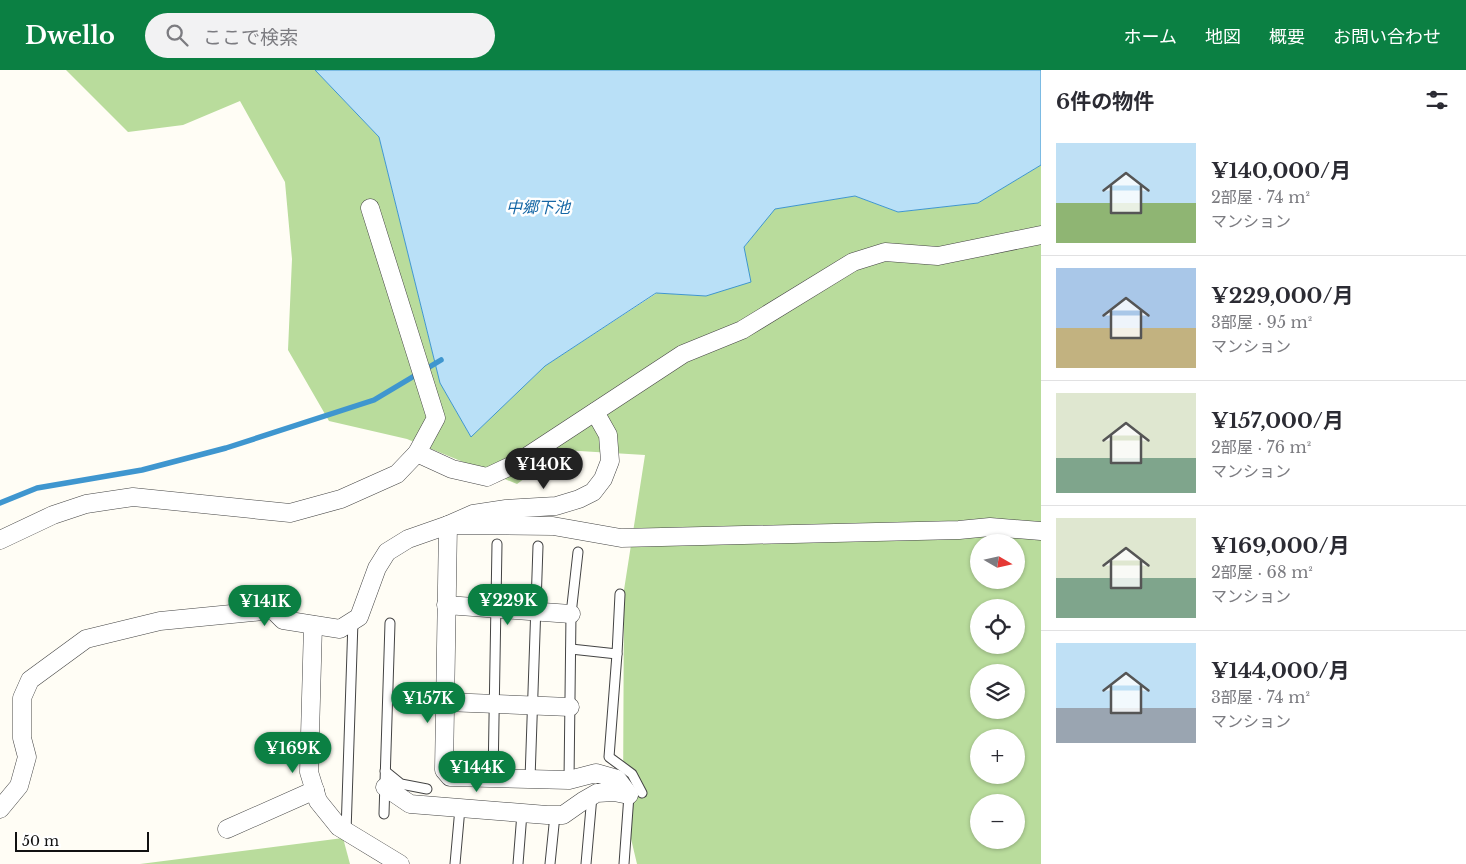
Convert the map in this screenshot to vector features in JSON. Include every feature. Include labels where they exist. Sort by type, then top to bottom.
[{"type":"street","points":[[0,540],[53,515],[86,504],[134,497],[290,513],[341,499],[397,474],[417,453],[436,418],[370,208]]},
{"type":"street","points":[[417,453],[452,469],[487,477],[517,463],[682,354],[742,330],[853,262],[885,252],[938,256],[1041,235]]},
{"type":"street","points":[[0,809],[19,786],[27,757],[22,738],[22,698],[30,680],[86,639],[160,621],[273,610],[283,620],[340,630],[359,616],[377,568],[387,552],[408,539],[473,514],[506,509],[556,506],[579,499],[593,492],[603,478],[610,461],[608,436],[595,412]]},
{"type":"street","points":[[448,525],[553,526],[621,538],[959,530],[990,527],[1041,531]]},
{"type":"street","points":[[448,525],[444,770],[450,777],[569,780],[596,773],[617,779],[636,794]]},
{"type":"street","points":[[446,605],[572,614]]},
{"type":"street","points":[[313,625],[309,772],[318,801],[339,828],[400,864]]},
{"type":"street","points":[[445,702],[570,707]]},
{"type":"street","points":[[385,779],[410,804],[555,815],[563,815],[597,793],[636,794]]},
{"type":"street","points":[[227,829],[315,790]]},
{"type":"lane","points":[[493,778],[497,544]]},
{"type":"lane","points":[[530,779],[538,546]]},
{"type":"lane","points":[[569,780],[572,614],[578,552]]},
{"type":"lane","points":[[620,594],[609,757],[632,774],[636,794],[624,864]]},
{"type":"lane","points":[[346,832],[353,620]]},
{"type":"lane","points":[[384,814],[390,623]]},
{"type":"lane","points":[[571,649],[617,654]]},
{"type":"lane","points":[[385,779],[427,789]]},
{"type":"lane","points":[[586,864],[592,796]]},
{"type":"lane","points":[[455,864],[460,808]]},
{"type":"lane","points":[[518,864],[522,813]]},
{"type":"lane","points":[[550,864],[555,815]]},
{"type":"green space","points":[[66,70],[315,70],[379,137],[440,383],[471,437],[545,366],[657,293],[706,296],[774,209],[855,196],[898,212],[978,203],[1041,165],[1041,864],[637,864],[623,805],[624,590],[645,455],[563,450],[517,484],[407,439],[329,421],[288,350],[292,259],[285,182],[240,101],[183,125],[128,132]]},
{"type":"green space","points":[[343,838],[350,864],[140,864]]},
{"type":"water","name":"中郷下池","points":[[315,70],[1041,70],[1041,165],[978,203],[898,212],[855,196],[775,209],[744,247],[751,282],[706,296],[656,293],[545,366],[471,437],[440,383],[379,137]]},
{"type":"waterway","points":[[0,503],[37,488],[142,470],[226,448],[374,400],[441,360]]}]
